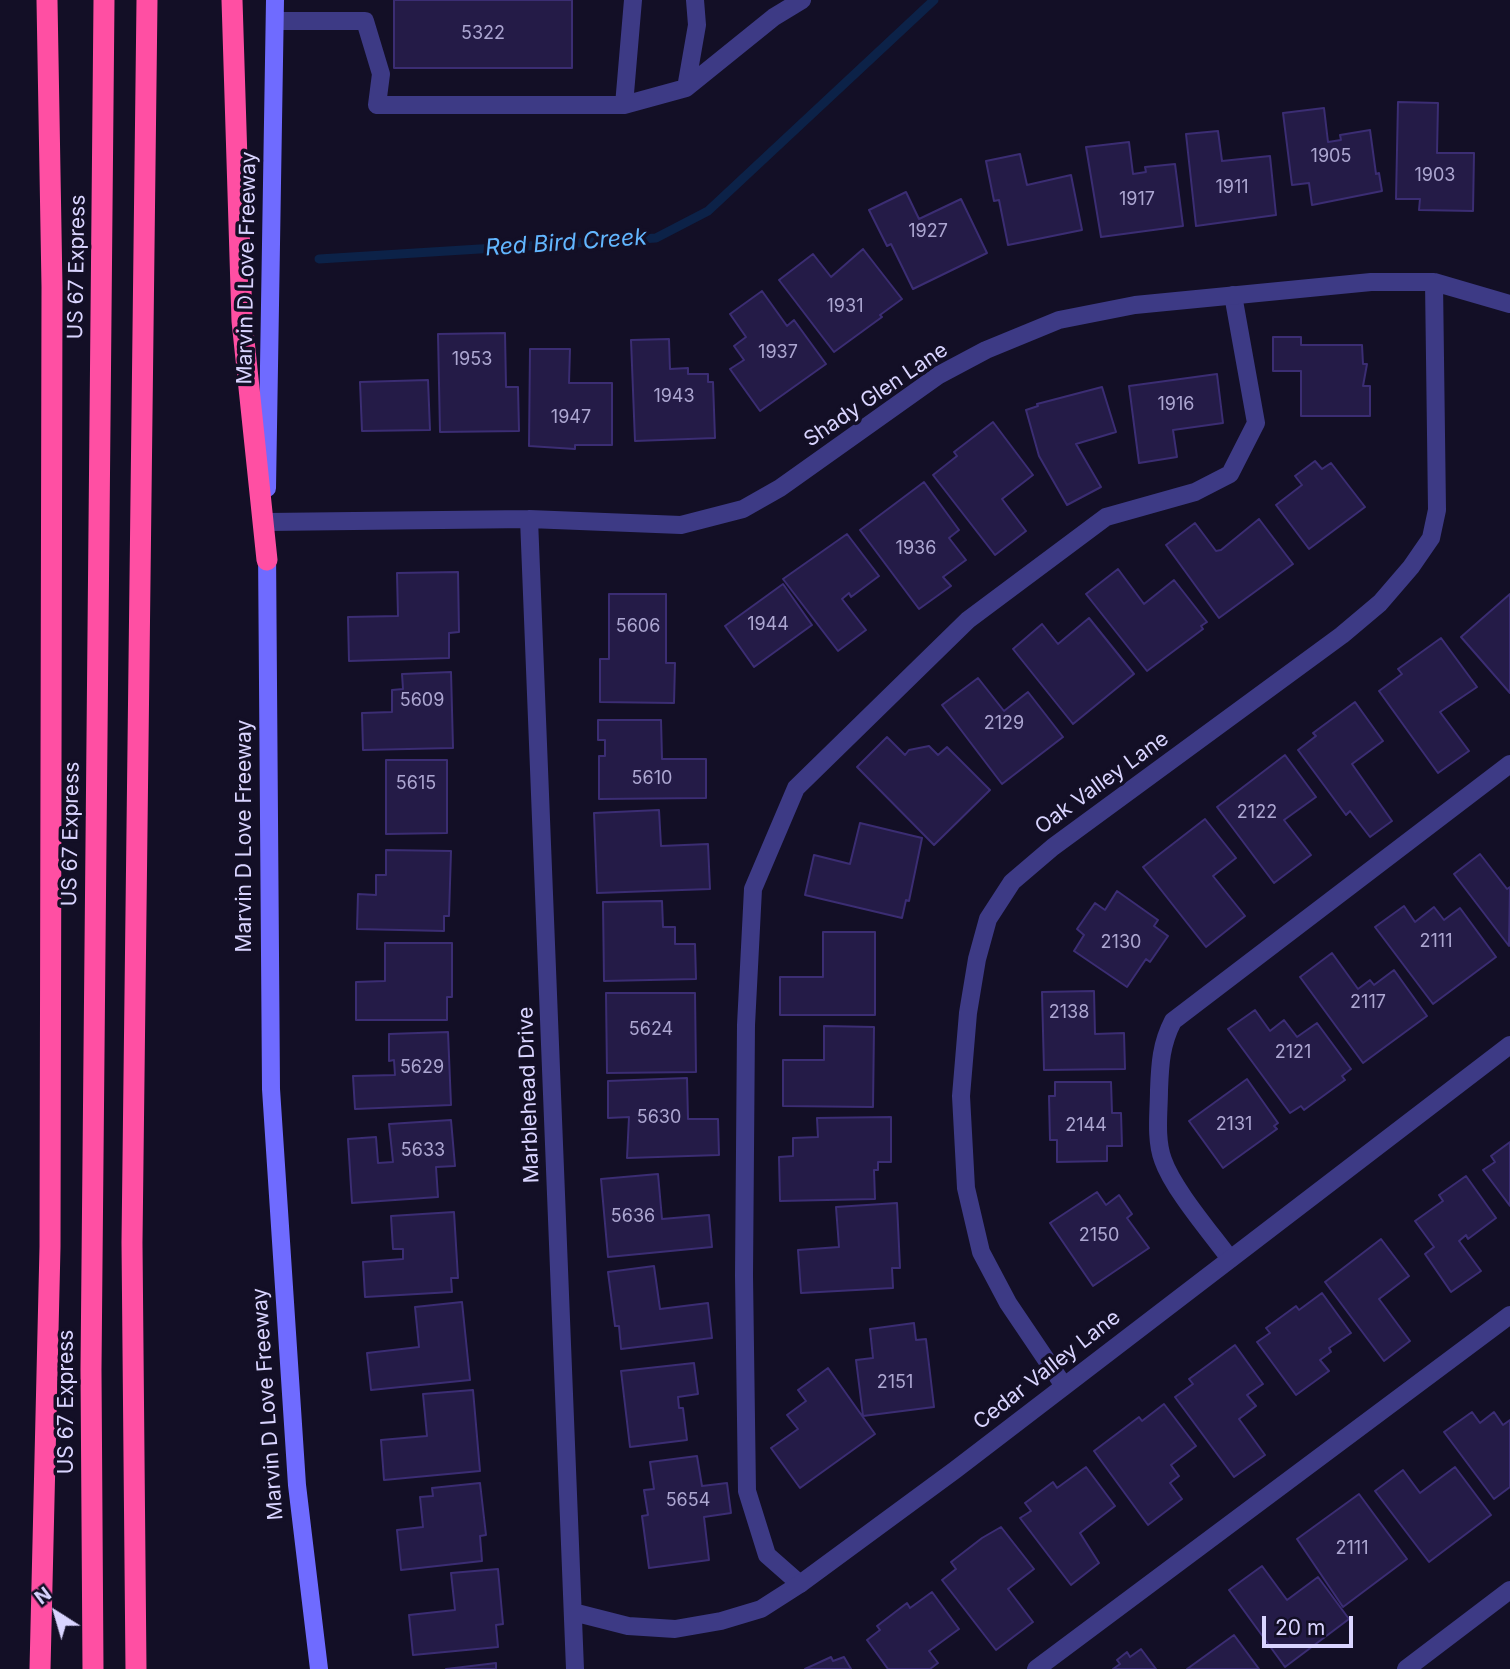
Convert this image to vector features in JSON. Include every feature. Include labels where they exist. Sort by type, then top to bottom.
[{"type":"highway","points":[[40,1669],[50,1247],[52,287],[47,0]]},
{"type":"highway","name":"US 67 Express","points":[[93,1669],[91,1369],[104,0]]},
{"type":"highway","points":[[136,1669],[132,1242],[147,0]]},
{"type":"highway","points":[[232,0],[242,321],[267,560]]},
{"type":"main road","name":"Marvin D Love Freeway","points":[[275,0],[267,522],[271,1089],[297,1485],[319,1669]]},
{"type":"street","points":[[624,105],[633,0]]},
{"type":"street","points":[[686,88],[697,25],[695,0]]},
{"type":"street","points":[[275,21],[365,21],[382,74],[377,105],[624,105],[686,88],[780,7],[802,0]]},
{"type":"street","name":"Shady Glen Lane","points":[[267,522],[529,519],[681,525],[743,509],[780,488],[939,374],[986,350],[1059,320],[1135,305],[1371,282],[1434,282],[1510,304]]},
{"type":"street","name":"Oak Valley Lane","points":[[1064,1386],[1008,1303],[981,1252],[966,1188],[961,1096],[968,1013],[977,958],[988,919],[1012,881],[1053,847],[1342,635],[1380,603],[1411,567],[1431,538],[1437,510],[1434,282]]},
{"type":"street","points":[[800,1584],[767,1555],[747,1491],[744,1275],[746,1039],[753,889],[796,788],[968,620],[1106,516],[1195,492],[1230,474],[1256,423],[1233,295]]},
{"type":"street","name":"Marblehead Drive","points":[[529,519],[575,1669]]},
{"type":"street","points":[[1230,1259],[1173,1180],[1163,1160],[1159,1109],[1161,1058],[1165,1037],[1173,1021],[1510,764]]},
{"type":"street","name":"Cedar Valley Lane","points":[[573,1612],[628,1626],[675,1629],[721,1621],[761,1609],[800,1584],[956,1470],[1510,1045]]},
{"type":"street","points":[[1036,1669],[1510,1315]]},
{"type":"street","points":[[1406,1669],[1510,1590]]},
{"type":"building","points":[[394,0],[572,0],[572,68],[394,68]]},
{"type":"building","points":[[1398,102],[1438,103],[1437,153],[1474,153],[1473,211],[1419,210],[1420,199],[1396,199]]},
{"type":"building","points":[[1324,108],[1328,142],[1341,140],[1340,135],[1370,130],[1376,174],[1379,173],[1382,191],[1312,205],[1309,183],[1292,185],[1283,113]]},
{"type":"building","points":[[1218,131],[1222,161],[1270,156],[1276,215],[1196,226],[1186,134]]},
{"type":"building","points":[[1129,142],[1133,174],[1146,172],[1145,167],[1175,164],[1183,226],[1101,237],[1086,147]]},
{"type":"building","points":[[1020,154],[1027,185],[1071,175],[1082,230],[1008,245],[999,200],[994,201],[986,161]]},
{"type":"building","points":[[906,192],[919,219],[961,199],[987,253],[913,289],[891,244],[887,246],[869,210]]},
{"type":"building","points":[[863,249],[902,299],[834,352],[779,280],[813,254],[831,277]]},
{"type":"building","points":[[762,291],[787,326],[794,320],[826,364],[760,411],[730,369],[744,360],[734,346],[746,337],[730,314]]},
{"type":"building","points":[[505,333],[506,387],[518,387],[519,431],[440,432],[438,334]]},
{"type":"building","points":[[1273,337],[1301,337],[1301,345],[1362,345],[1363,364],[1367,364],[1363,386],[1370,386],[1370,416],[1301,416],[1301,371],[1273,371]]},
{"type":"building","points":[[669,339],[670,369],[688,368],[688,374],[708,374],[708,382],[713,382],[715,438],[635,441],[631,340]]},
{"type":"building","points":[[530,349],[570,349],[569,383],[612,383],[612,445],[575,445],[575,449],[529,446]]},
{"type":"building","points":[[1217,374],[1223,423],[1173,430],[1177,457],[1139,463],[1129,386]]},
{"type":"building","points":[[428,380],[430,430],[362,431],[360,382]]},
{"type":"building","points":[[1102,387],[1116,432],[1076,444],[1101,487],[1067,505],[1039,456],[1026,410],[1038,406],[1037,404]]},
{"type":"building","points":[[993,422],[1033,475],[1002,499],[1026,531],[995,555],[933,475],[957,456],[954,452]]},
{"type":"building","points":[[1315,461],[1322,469],[1331,463],[1365,507],[1309,549],[1276,505],[1302,485],[1295,476]]},
{"type":"building","points":[[924,482],[959,530],[949,538],[966,560],[943,577],[951,586],[919,609],[860,530]]},
{"type":"building","points":[[1259,519],[1293,564],[1219,618],[1166,545],[1195,523],[1216,551],[1221,550]]},
{"type":"building","points":[[847,534],[879,576],[851,597],[849,593],[842,599],[866,630],[838,651],[783,579]]},
{"type":"building","points":[[1118,569],[1144,604],[1174,580],[1207,622],[1201,626],[1203,629],[1147,671],[1086,594]]},
{"type":"building","points":[[458,572],[459,632],[449,633],[449,658],[349,661],[348,617],[398,616],[397,573]]},
{"type":"building","points":[[783,584],[812,625],[754,667],[725,626]]},
{"type":"building","points":[[609,594],[666,594],[666,663],[675,663],[674,703],[600,702],[600,659],[609,659]]},
{"type":"building","points":[[1510,594],[1510,693],[1461,637]]},
{"type":"building","points":[[1089,618],[1134,674],[1073,724],[1013,649],[1042,624],[1058,644]]},
{"type":"building","points":[[1441,638],[1477,687],[1440,712],[1469,751],[1438,773],[1379,691],[1402,674],[1398,669]]},
{"type":"building","points":[[451,672],[453,748],[363,750],[362,713],[392,712],[392,690],[403,689],[402,674]]},
{"type":"building","points":[[978,678],[1004,711],[1028,692],[1063,737],[1002,784],[942,705]]},
{"type":"building","points":[[1355,702],[1383,741],[1352,764],[1392,821],[1370,837],[1350,811],[1346,815],[1298,750],[1316,736],[1313,733]]},
{"type":"building","points":[[598,720],[661,720],[662,759],[706,759],[706,798],[599,799],[599,756],[605,756],[605,740],[598,740]]},
{"type":"building","points":[[887,737],[905,755],[909,750],[929,746],[938,755],[947,747],[990,790],[934,845],[857,767]]},
{"type":"building","points":[[1285,755],[1316,797],[1284,820],[1311,855],[1274,883],[1217,807]]},
{"type":"building","points":[[386,760],[447,760],[447,833],[386,834]]},
{"type":"building","points":[[659,810],[661,846],[708,844],[710,889],[597,893],[594,813]]},
{"type":"building","points":[[1205,819],[1236,858],[1213,876],[1245,916],[1206,947],[1143,867]]},
{"type":"building","points":[[860,823],[922,838],[909,901],[906,900],[902,918],[805,895],[814,855],[850,864]]},
{"type":"building","points":[[386,850],[451,851],[449,916],[444,916],[444,931],[357,929],[358,894],[376,895],[376,875],[386,875]]},
{"type":"building","points":[[1480,854],[1507,889],[1510,887],[1509,946],[1454,874]]},
{"type":"building","points":[[1117,891],[1158,920],[1154,926],[1168,936],[1150,962],[1146,959],[1127,987],[1074,951],[1084,935],[1077,929],[1095,903],[1105,910]]},
{"type":"building","points":[[662,901],[663,927],[675,927],[675,944],[695,944],[696,979],[604,981],[603,902]]},
{"type":"building","points":[[1404,906],[1415,922],[1434,907],[1444,920],[1460,908],[1496,957],[1433,1004],[1375,927]]},
{"type":"building","points":[[823,932],[875,932],[875,1015],[780,1015],[780,977],[823,977]]},
{"type":"building","points":[[385,943],[452,943],[452,997],[447,997],[447,1020],[356,1020],[356,982],[385,981]]},
{"type":"building","points":[[1332,953],[1358,989],[1370,980],[1374,985],[1394,970],[1427,1016],[1363,1063],[1300,977]]},
{"type":"building","points":[[1094,991],[1095,1034],[1124,1033],[1125,1069],[1044,1070],[1042,992]]},
{"type":"building","points":[[606,993],[695,993],[696,1072],[607,1073]]},
{"type":"building","points":[[1255,1010],[1270,1031],[1284,1020],[1297,1037],[1317,1023],[1351,1069],[1342,1076],[1345,1080],[1304,1110],[1301,1106],[1290,1113],[1228,1029]]},
{"type":"building","points":[[824,1026],[874,1027],[873,1107],[783,1106],[783,1060],[824,1060]]},
{"type":"building","points":[[448,1032],[451,1105],[355,1109],[353,1076],[395,1075],[394,1060],[389,1061],[389,1034]]},
{"type":"building","points":[[687,1078],[688,1119],[718,1119],[719,1155],[627,1158],[629,1117],[608,1118],[608,1081]]},
{"type":"building","points":[[1247,1079],[1278,1123],[1274,1126],[1277,1129],[1223,1168],[1189,1121]]},
{"type":"building","points":[[1055,1082],[1111,1082],[1112,1113],[1121,1113],[1122,1146],[1107,1146],[1107,1161],[1057,1162],[1057,1140],[1050,1140],[1049,1096],[1055,1096]]},
{"type":"building","points":[[891,1117],[891,1162],[878,1162],[878,1170],[874,1170],[875,1199],[780,1201],[779,1157],[793,1156],[793,1138],[818,1137],[817,1118]]},
{"type":"building","points":[[451,1120],[455,1166],[436,1167],[438,1197],[352,1203],[348,1139],[376,1137],[378,1163],[393,1162],[389,1124]]},
{"type":"building","points":[[1510,1142],[1510,1206],[1483,1170],[1495,1162],[1491,1156]]},
{"type":"building","points":[[658,1174],[662,1219],[709,1215],[712,1247],[608,1257],[601,1179]]},
{"type":"building","points":[[1466,1176],[1496,1218],[1468,1239],[1466,1235],[1459,1241],[1481,1271],[1451,1292],[1425,1254],[1434,1247],[1415,1221],[1443,1201],[1439,1195]]},
{"type":"building","points":[[1097,1192],[1106,1205],[1119,1195],[1132,1214],[1127,1218],[1149,1248],[1093,1286],[1050,1223]]},
{"type":"building","points":[[897,1203],[900,1268],[892,1268],[893,1288],[801,1293],[798,1250],[839,1247],[836,1207]]},
{"type":"building","points":[[454,1212],[458,1278],[451,1278],[452,1292],[365,1297],[363,1262],[403,1259],[403,1249],[393,1249],[391,1216]]},
{"type":"building","points":[[1381,1239],[1409,1276],[1379,1299],[1410,1341],[1384,1361],[1325,1282]]},
{"type":"building","points":[[654,1266],[660,1309],[708,1303],[712,1338],[621,1349],[608,1272]]},
{"type":"building","points":[[1322,1293],[1351,1333],[1329,1348],[1331,1352],[1320,1360],[1329,1371],[1296,1395],[1257,1342],[1270,1333],[1266,1328],[1296,1306],[1299,1310]]},
{"type":"building","points":[[462,1302],[470,1380],[371,1390],[367,1353],[419,1347],[415,1307]]},
{"type":"building","points":[[914,1323],[916,1340],[926,1339],[934,1407],[863,1416],[856,1360],[873,1358],[870,1329]]},
{"type":"building","points":[[1235,1345],[1263,1384],[1247,1395],[1256,1406],[1239,1419],[1265,1455],[1234,1477],[1175,1397],[1193,1384],[1189,1379]]},
{"type":"building","points":[[694,1363],[698,1394],[678,1397],[679,1408],[683,1408],[687,1440],[630,1447],[621,1371]]},
{"type":"building","points":[[828,1368],[875,1434],[800,1488],[771,1448],[798,1429],[787,1415],[806,1401],[798,1390]]},
{"type":"building","points":[[473,1390],[480,1471],[384,1480],[381,1440],[427,1436],[423,1394]]},
{"type":"building","points":[[1164,1404],[1196,1446],[1171,1465],[1179,1476],[1170,1483],[1182,1499],[1148,1525],[1094,1451],[1139,1417],[1142,1421]]},
{"type":"building","points":[[1472,1412],[1480,1423],[1494,1412],[1503,1425],[1510,1420],[1510,1487],[1494,1499],[1444,1432]]},
{"type":"building","points":[[697,1456],[702,1486],[727,1483],[731,1513],[704,1517],[709,1560],[649,1568],[642,1516],[648,1515],[644,1490],[654,1489],[650,1462]]},
{"type":"building","points":[[1086,1467],[1115,1506],[1080,1533],[1099,1563],[1071,1585],[1020,1518],[1031,1511],[1025,1503],[1053,1482],[1057,1488]]},
{"type":"building","points":[[1455,1467],[1491,1515],[1429,1562],[1375,1491],[1403,1470],[1420,1493]]},
{"type":"building","points":[[480,1483],[486,1535],[480,1536],[482,1561],[401,1570],[397,1530],[423,1527],[420,1497],[433,1496],[432,1488]]},
{"type":"building","points":[[1359,1494],[1407,1559],[1343,1607],[1297,1539]]},
{"type":"building","points":[[1001,1527],[1034,1569],[1008,1589],[1033,1622],[996,1650],[942,1580],[956,1569],[951,1562]]},
{"type":"building","points":[[1262,1566],[1287,1600],[1318,1577],[1349,1619],[1285,1667],[1229,1590]]},
{"type":"building","points":[[498,1569],[503,1624],[496,1625],[498,1647],[413,1655],[409,1615],[455,1610],[451,1573]]},
{"type":"building","points":[[932,1592],[959,1629],[929,1651],[938,1663],[930,1669],[888,1669],[867,1640],[880,1630],[877,1626],[907,1603],[910,1608]]},
{"type":"building","points":[[1234,1635],[1259,1669],[1187,1669]]},
{"type":"building","points":[[1141,1649],[1156,1669],[1113,1669],[1120,1664],[1117,1660],[1127,1652],[1130,1657]]},
{"type":"building","points":[[831,1657],[833,1661],[844,1657],[851,1669],[805,1669]]},
{"type":"building","points":[[496,1663],[496,1669],[446,1669]]},
{"type":"waterway","name":"Red Bird Creek","points":[[319,259],[656,238],[708,211],[934,0]]}]
